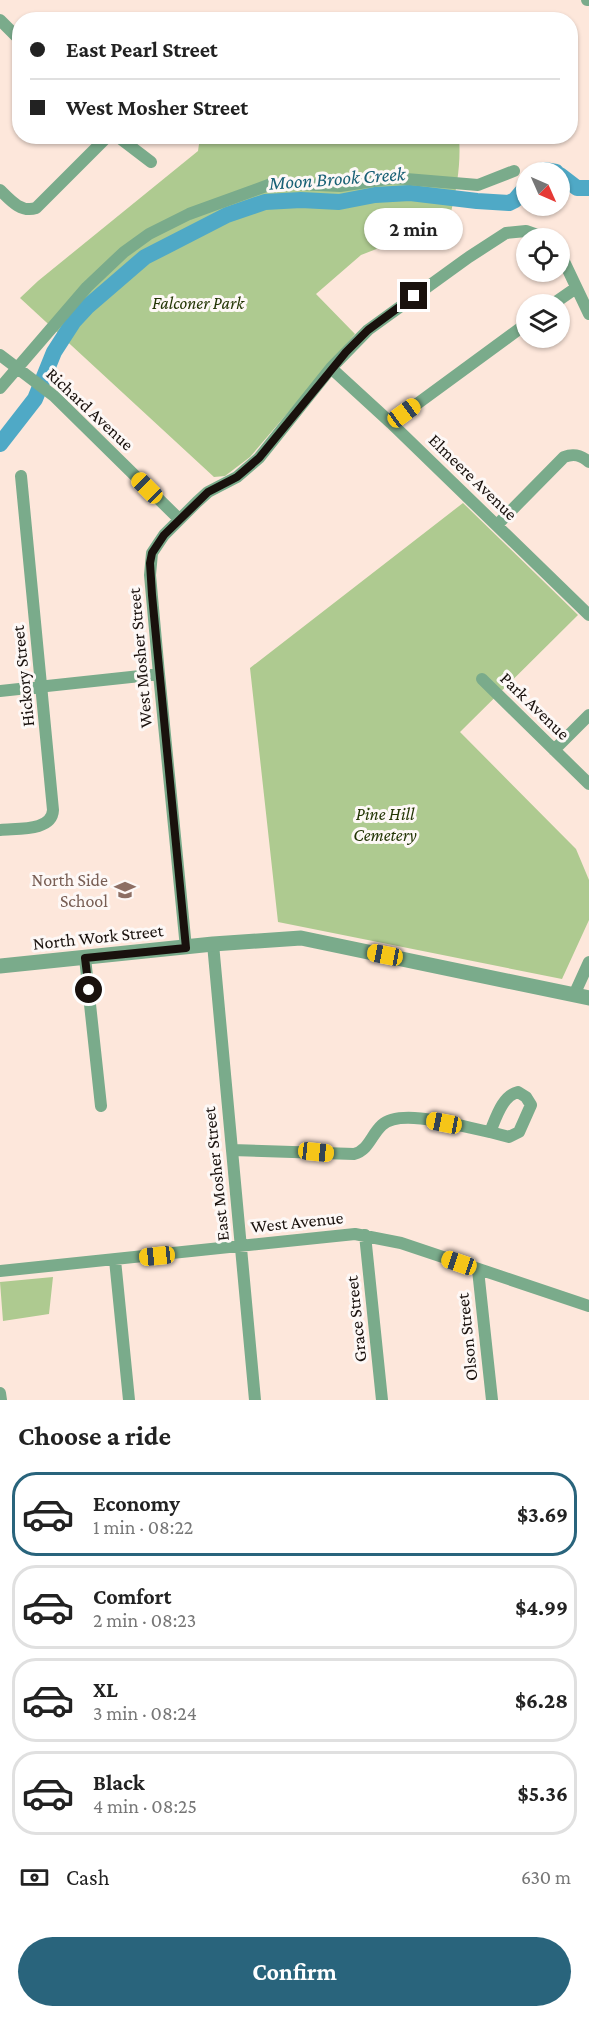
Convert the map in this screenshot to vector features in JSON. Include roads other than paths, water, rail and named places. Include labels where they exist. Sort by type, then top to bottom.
[{"type":"street","points":[[0,20],[12,32]]},
{"type":"street","points":[[0,190],[21,208],[29,210],[43,203],[100,144]]},
{"type":"street","points":[[127,144],[151,162]]},
{"type":"street","points":[[0,388],[87,288],[124,252],[149,234],[189,214],[274,183],[340,186],[394,178],[478,185],[514,171]]},
{"type":"street","name":"West Mosher Street","points":[[186,948],[159,674],[150,563],[152,553],[179,519],[208,492],[237,477],[259,458],[331,368],[368,330],[498,238],[516,231]]},
{"type":"street","points":[[570,275],[589,314]]},
{"type":"street","points":[[567,294],[576,288]]},
{"type":"street","points":[[391,423],[516,331]]},
{"type":"street","name":"Richard Avenue","points":[[0,355],[46,390],[179,519]]},
{"type":"street","name":"Elmeere Avenue","points":[[331,368],[589,615]]},
{"type":"street","points":[[497,525],[564,456],[572,454],[585,459]]},
{"type":"street","name":"Hickory Street","points":[[0,830],[43,825],[50,821],[53,815],[21,476]]},
{"type":"street","points":[[0,691],[159,674]]},
{"type":"street","name":"Park Avenue","points":[[482,679],[589,784]]},
{"type":"street","points":[[554,750],[589,715]]},
{"type":"street","name":"North Work Street","points":[[0,966],[213,944],[301,938],[582,997]]},
{"type":"street","name":"East Mosher Street","points":[[213,944],[255,1400]]},
{"type":"street","points":[[85,958],[101,1106]]},
{"type":"street","points":[[582,997],[589,962]]},
{"type":"street","points":[[232,1150],[354,1154],[361,1152],[388,1120],[401,1118],[420,1119],[490,1132]]},
{"type":"street","name":"West Avenue","points":[[0,1271],[355,1234],[401,1244],[589,1306]]},
{"type":"street","name":"Grace Street","points":[[366,1235],[382,1400]]},
{"type":"street","points":[[115,1260],[129,1400]]},
{"type":"street","name":"Olson Street","points":[[478,1270],[492,1400]]},
{"type":"street","points":[[0,1393],[1,1400]]},
{"type":"waterway","name":"Moon Brook Creek","points":[[570,183],[577,188],[589,188]]},
{"type":"waterway","name":"Moon Brook Creek","points":[[0,444],[35,399],[54,352],[74,321],[87,307],[145,257],[227,215],[265,202],[301,200],[339,202],[375,195],[410,193],[509,203],[516,199]]},
{"type":"place","name":"North Side School","points":[[125,890]]},
{"type":"park label","name":"Falconer Park","points":[[198,303]]},
{"type":"park label","name":"Pine Hill Cemetery","points":[[385,824]]}]
